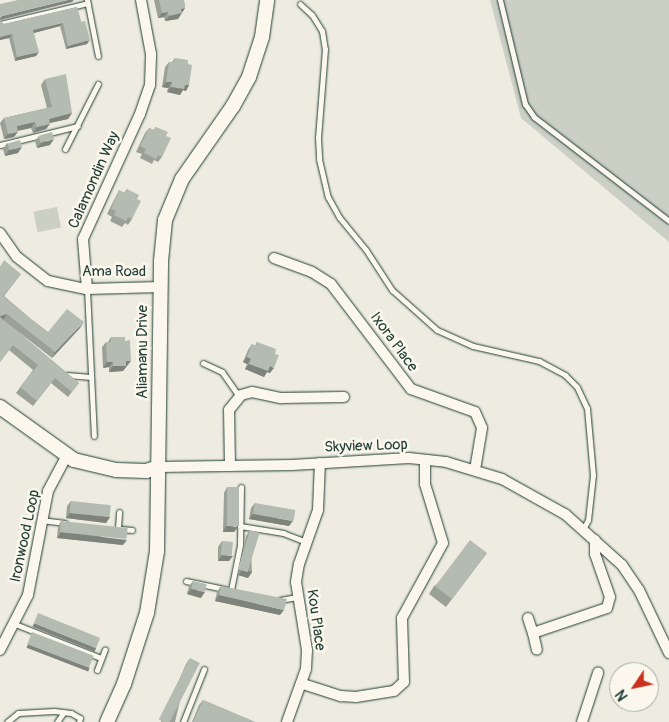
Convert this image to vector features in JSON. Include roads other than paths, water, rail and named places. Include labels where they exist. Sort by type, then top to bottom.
[{"type":"street","name":"Calamondin Way","points":[[86,289],[83,239],[140,114],[150,85],[151,54],[142,0]]},
{"type":"street","name":"Aliamanu Drive","points":[[107,722],[124,684],[147,613],[157,551],[162,234],[168,208],[182,179],[245,84],[262,37],[267,0]]},
{"type":"street","name":"Ama Road","points":[[0,233],[17,257],[37,274],[62,285],[86,289],[160,287]]},
{"type":"street","name":"Ixora Place","points":[[274,258],[312,272],[331,284],[411,389],[475,412],[482,428],[475,470]]},
{"type":"street","points":[[230,466],[229,413],[239,396],[252,392],[281,398],[344,397]]},
{"type":"street","points":[[0,407],[67,456],[82,463],[108,466],[116,470],[146,471],[159,467]]},
{"type":"street","name":"Ironwood Loop","points":[[0,650],[15,624],[34,575],[41,520],[48,491],[67,456]]},
{"type":"street","name":"Skyview Loop","points":[[159,467],[320,463],[387,458],[425,460],[475,470],[529,491],[583,529],[622,565],[639,590],[669,653]]},
{"type":"street","points":[[303,684],[341,696],[356,697],[394,691],[404,682],[402,618],[440,553],[443,543],[425,484],[425,460]]},
{"type":"street","name":"Kou Place","points":[[287,722],[303,684],[307,650],[297,597],[297,572],[318,510],[320,463]]},
{"type":"street","points":[[533,634],[602,611],[608,606],[610,597],[595,554],[595,540]]},
{"type":"street","points":[[528,618],[538,650]]},
{"type":"street","points":[[582,722],[598,672]]},
{"type":"lane","points":[[500,0],[525,104],[534,117],[669,221]]},
{"type":"lane","points":[[0,24],[87,1],[98,56]]},
{"type":"lane","points":[[300,4],[312,15],[322,32],[325,49],[318,137],[319,159],[328,197],[338,217],[366,250],[392,290],[437,330],[473,346],[539,361],[565,375],[577,388],[587,408],[593,476],[588,520],[583,529]]},
{"type":"lane","points":[[66,149],[98,84]]},
{"type":"lane","points":[[0,145],[78,126]]},
{"type":"lane","name":"Calamondin Way","points":[[86,289],[94,436]]},
{"type":"lane","points":[[203,363],[222,372],[239,396]]},
{"type":"lane","points":[[62,372],[75,378],[91,377]]},
{"type":"lane","points":[[231,590],[240,526],[241,487]]},
{"type":"lane","points":[[118,528],[119,512]]},
{"type":"lane","points":[[41,520],[70,523]]},
{"type":"lane","points":[[240,526],[289,534],[307,542]]},
{"type":"lane","points":[[108,527],[132,530]]},
{"type":"lane","points":[[186,580],[240,592]]},
{"type":"lane","points":[[273,600],[297,597]]},
{"type":"lane","points":[[15,624],[102,658]]},
{"type":"lane","points":[[97,670],[105,648]]},
{"type":"lane","points":[[185,721],[204,669]]},
{"type":"lane","points":[[57,722],[64,712]]},
{"type":"lane","points":[[7,722],[18,713],[64,712],[76,715],[79,722]]}]
